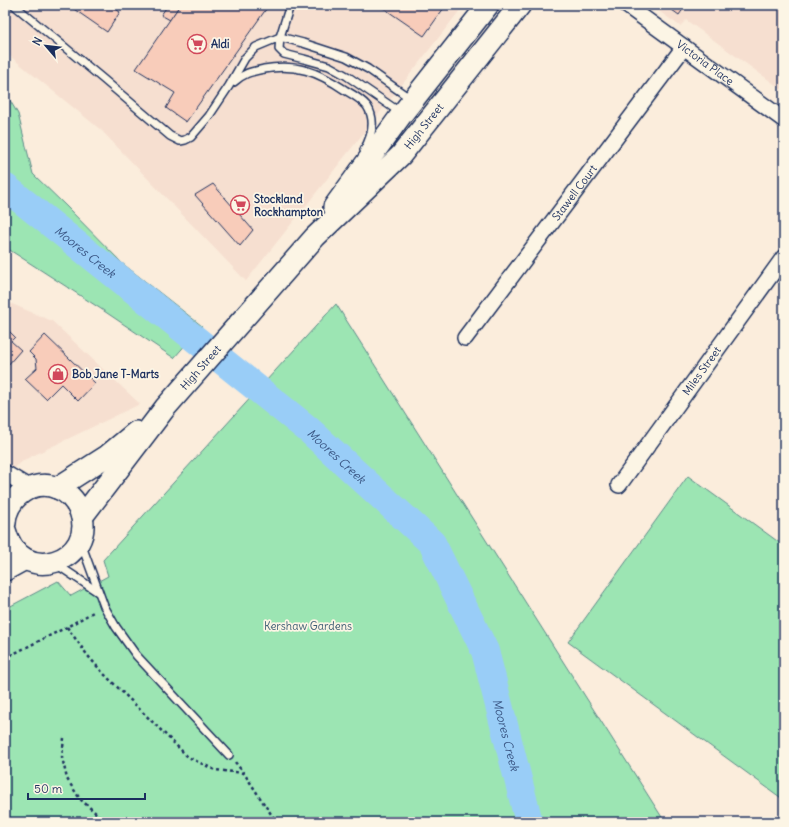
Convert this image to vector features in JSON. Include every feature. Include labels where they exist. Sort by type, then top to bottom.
[{"type":"main road","name":"High Street","points":[[310,242],[336,203],[408,107],[488,5]]},
{"type":"main road","name":"High Street","points":[[82,517],[165,408],[310,242],[401,155],[520,5]]},
{"type":"main road","name":"High Street","points":[[57,488],[107,456],[165,408]]},
{"type":"main road","points":[[48,486],[57,488],[68,494],[77,504],[82,517],[82,532],[74,549],[65,557],[54,562],[39,564],[25,559],[15,551],[6,524],[14,499],[22,492],[30,488],[48,486]]},
{"type":"main road","points":[[5,570],[25,559]]},
{"type":"street","name":"Victoria Place","points":[[635,8],[684,47],[784,120]]},
{"type":"street","name":"Stawell Court","points":[[465,338],[684,47]]},
{"type":"street","name":"Miles Street","points":[[620,485],[784,257]]},
{"type":"street","points":[[5,473],[30,488]]},
{"type":"lane","points":[[14,5],[170,136],[180,141],[191,137],[209,116],[245,58],[256,46],[280,37],[346,57],[368,69],[408,107]]},
{"type":"lane","points":[[290,5],[280,37],[279,49],[284,54],[304,58],[329,66],[408,107]]},
{"type":"lane","points":[[229,86],[242,75],[252,71],[275,67],[295,68],[312,72],[329,79],[359,99],[366,106],[370,112],[372,126],[370,139],[336,203]]},
{"type":"lane","points":[[80,539],[104,606],[116,627],[136,654],[229,755]]},
{"type":"lane","points":[[54,562],[99,592]]},
{"type":"path","points":[[5,658],[67,627],[104,606]]},
{"type":"path","points":[[67,627],[88,656],[103,673],[188,757],[215,770],[244,773]]},
{"type":"path","points":[[64,738],[62,757],[67,780],[80,799],[106,822]]},
{"type":"path","points":[[229,755],[244,773],[277,822]]},
{"type":"shaded area","name":"Stockland Rockhampton","points":[[5,5],[464,5],[246,281],[101,130],[5,52]]},
{"type":"shaded area","points":[[650,5],[784,5],[784,91],[686,20],[680,26]]},
{"type":"shaded area","points":[[5,301],[52,321],[140,404],[24,460],[5,476]]},
{"type":"green space","points":[[5,92],[18,114],[33,174],[122,263],[202,326],[174,358],[5,247]]},
{"type":"green space","name":"Kershaw Gardens","points":[[336,304],[665,822],[5,822],[5,609],[58,581],[71,596],[108,576],[103,560]]},
{"type":"green space","points":[[688,476],[784,546],[784,800],[568,642]]},
{"type":"building","points":[[68,5],[110,5],[120,12],[107,32]]},
{"type":"building","points":[[168,5],[180,5],[170,20],[161,15]]},
{"type":"building","name":"Aldi","points":[[180,5],[269,5],[186,122],[166,108],[175,93],[136,69]]},
{"type":"building","points":[[379,5],[446,5],[424,36]]},
{"type":"building","points":[[665,5],[686,5],[679,15]]},
{"type":"building","points":[[213,184],[253,230],[240,246],[195,195]]},
{"type":"building","points":[[7,329],[15,337],[11,341],[21,350],[7,366],[5,364],[5,331]]},
{"type":"building","name":"Bob Jane T-Marts","points":[[45,335],[95,383],[78,401],[61,384],[46,399],[25,379],[37,368],[36,359],[29,352]]},
{"type":"waterway","name":"Moores Creek","points":[[5,187],[309,430],[432,543],[485,651],[529,822]]},
{"type":"place","name":"Aldi","points":[[197,44]]},
{"type":"place","name":"Stockland Rockhampton","points":[[240,205]]},
{"type":"place","name":"Bob Jane T-Marts","points":[[58,374]]}]
